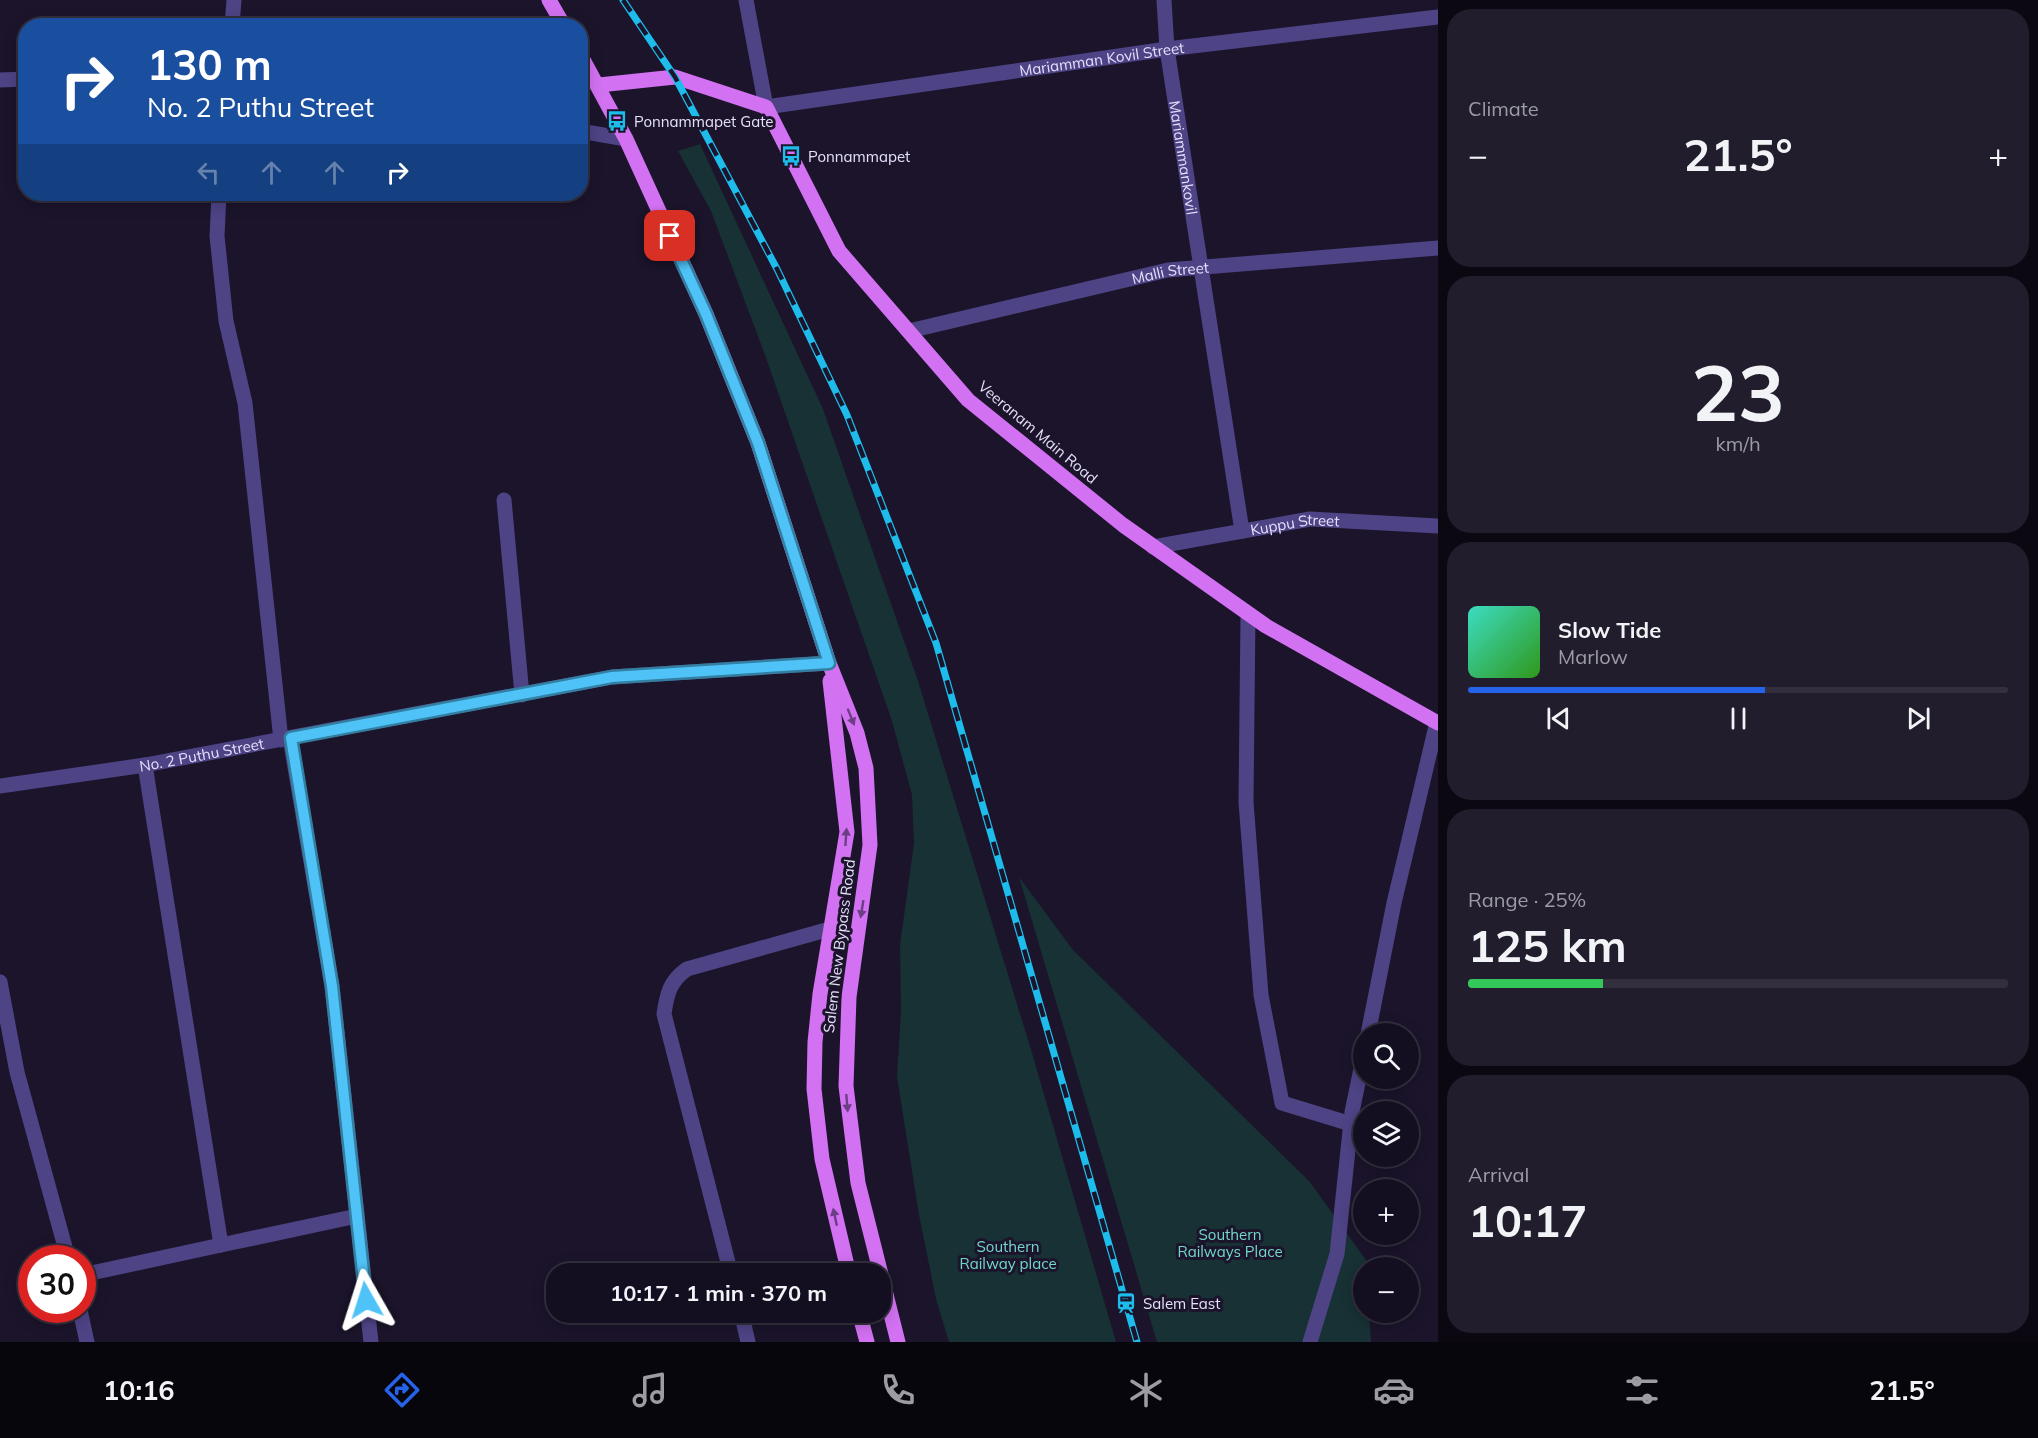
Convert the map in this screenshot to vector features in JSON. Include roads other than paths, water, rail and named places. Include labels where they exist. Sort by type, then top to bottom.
[{"type":"main road","points":[[549,0],[559,18]]},
{"type":"main road","name":"Salem New Bypass Road","points":[[588,67],[626,139],[706,314],[758,443],[829,663],[857,733],[866,768],[870,812],[869,855],[849,997],[845,1043],[849,1132],[858,1183],[898,1342]]},
{"type":"main road","points":[[599,85],[675,77],[766,107]]},
{"type":"main road","name":"Veeranam Main Road","points":[[766,107],[839,251],[968,400],[1153,547],[1248,614],[1438,722]]},
{"type":"main road","name":"Salem New Bypass Road","points":[[829,663],[847,832],[816,1032],[814,1089],[822,1159],[846,1263]]},
{"type":"main road","points":[[862,1323],[867,1342]]},
{"type":"street","points":[[233,18],[234,0]]},
{"type":"street","points":[[746,0],[766,107]]},
{"type":"street","name":"Mariammankovil","points":[[1164,0],[1167,49],[1242,531]]},
{"type":"street","name":"Mariamman Kovil Street","points":[[766,107],[1167,49],[1438,17]]},
{"type":"street","points":[[0,80],[18,79]]},
{"type":"street","points":[[588,132],[626,139]]},
{"type":"street","points":[[219,201],[217,236],[226,321],[245,403],[286,739],[332,986],[371,1342]]},
{"type":"street","name":"Malli Street","points":[[909,331],[1168,270],[1438,248]]},
{"type":"street","points":[[504,500],[522,695]]},
{"type":"street","name":"Kuppu Street","points":[[1153,547],[1310,519],[1438,526]]},
{"type":"street","points":[[1248,614],[1246,802],[1261,995],[1282,1103],[1351,1124]]},
{"type":"street","name":"No. 2 Puthu Street","points":[[0,786],[145,765],[612,677],[829,663]]},
{"type":"street","points":[[1370,1023],[1394,903],[1438,722]]},
{"type":"street","points":[[145,765],[221,1245]]},
{"type":"street","points":[[728,1263],[664,1014],[667,995],[673,979],[687,969],[833,928]]},
{"type":"street","points":[[0,982],[3,1015],[65,1245]]},
{"type":"street","points":[[1310,1342],[1337,1254],[1351,1124],[1358,1089]]},
{"type":"street","points":[[96,1272],[357,1216]]},
{"type":"street","points":[[83,1323],[87,1342]]},
{"type":"street","points":[[744,1323],[748,1342]]},
{"type":"railway","points":[[623,0],[675,77],[777,269],[847,415],[936,643],[1137,1342]]},
{"type":"place","name":"Ponnammapet Gate","points":[[617,121]]},
{"type":"place","name":"Ponnammapet","points":[[791,156]]},
{"type":"place","name":"Salem East","points":[[1126,1303]]},
{"type":"park label","name":"Southern Railways Place","points":[[1230,1242]]},
{"type":"park label","name":"Southern Railway place","points":[[1008,1254]]}]
